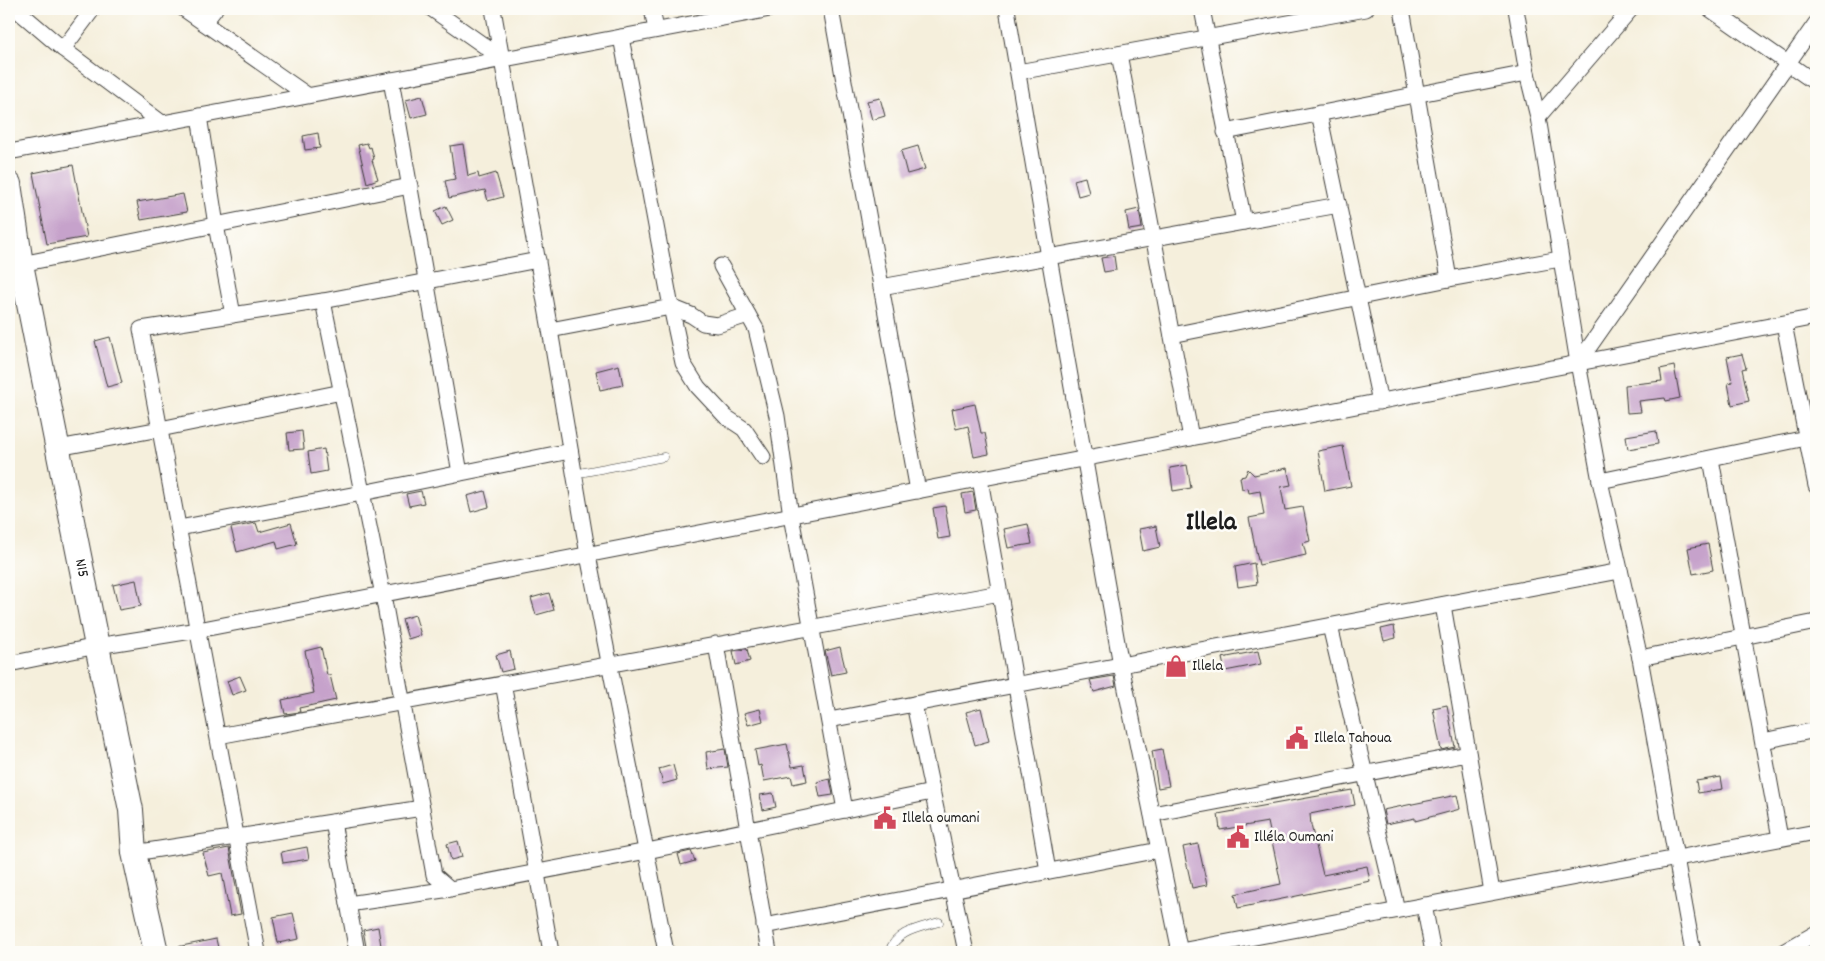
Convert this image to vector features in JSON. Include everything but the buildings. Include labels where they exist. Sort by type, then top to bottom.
[{"type":"main road","name":"N15","points":[[9,184],[21,264],[131,810],[134,853],[156,952]]},
{"type":"street","points":[[16,9],[63,50],[162,123]]},
{"type":"street","points":[[63,50],[94,9]]},
{"type":"street","points":[[184,9],[307,95]]},
{"type":"street","points":[[204,23],[215,9]]},
{"type":"street","points":[[432,9],[503,59]]},
{"type":"street","points":[[493,9],[588,555],[648,852],[666,952]]},
{"type":"street","points":[[652,9],[656,30]]},
{"type":"street","points":[[9,152],[770,9]]},
{"type":"street","points":[[831,9],[918,491]]},
{"type":"street","points":[[1007,9],[1121,665],[1178,952],[1816,832]]},
{"type":"street","points":[[1202,9],[1244,222]]},
{"type":"street","points":[[1018,72],[1366,9]]},
{"type":"street","points":[[1402,9],[1449,279]]},
{"type":"street","points":[[1516,9],[1538,117],[1560,260],[1600,482],[1640,658],[1693,952]]},
{"type":"street","points":[[1538,117],[1630,9]]},
{"type":"street","points":[[1710,9],[1816,83]]},
{"type":"street","points":[[1578,363],[1816,23]]},
{"type":"street","points":[[621,37],[682,363],[698,387],[726,416],[744,429],[763,457]]},
{"type":"street","points":[[1119,54],[1191,438]]},
{"type":"street","points":[[1225,132],[1528,73]]},
{"type":"street","points":[[391,80],[460,473]]},
{"type":"street","points":[[1319,113],[1380,402]]},
{"type":"street","points":[[198,116],[216,225],[234,315]]},
{"type":"street","points":[[21,264],[410,186]]},
{"type":"street","points":[[881,287],[1339,205]]},
{"type":"street","points":[[258,952],[141,329],[323,301],[538,260]]},
{"type":"street","points":[[1172,335],[1449,279],[1560,260]]},
{"type":"street","points":[[721,266],[756,329],[777,416],[791,516],[845,810]]},
{"type":"street","points":[[323,301],[383,594],[434,874],[450,889]]},
{"type":"street","points":[[550,330],[671,307],[691,315],[703,323],[717,325],[748,315]]},
{"type":"street","points":[[9,664],[97,646],[198,630],[791,516],[1784,324],[1814,315]]},
{"type":"street","points":[[1784,324],[1812,438],[1816,486]]},
{"type":"street","points":[[58,448],[342,392]]},
{"type":"street","points":[[1600,482],[1812,438]]},
{"type":"street","points":[[179,528],[570,451]]},
{"type":"street","points":[[1711,458],[1780,838]]},
{"type":"street","points":[[980,479],[1048,871]]},
{"type":"street","points":[[828,720],[1620,571]]},
{"type":"street","points":[[218,736],[1000,592]]},
{"type":"street","points":[[1443,605],[1492,892]]},
{"type":"street","points":[[1640,658],[1816,622]]},
{"type":"street","points":[[1330,626],[1397,910]]},
{"type":"street","points":[[716,644],[769,952]]},
{"type":"street","points":[[503,684],[551,952]]},
{"type":"street","points":[[914,704],[966,952]]},
{"type":"street","points":[[1763,741],[1816,730]]},
{"type":"street","points":[[1152,814],[1468,754]]},
{"type":"street","points":[[348,904],[450,889],[648,852],[932,792]]},
{"type":"street","points":[[134,853],[422,808]]},
{"type":"street","points":[[333,822],[357,952]]},
{"type":"street","points":[[764,926],[1159,850]]},
{"type":"street","points":[[1424,905],[1433,952]]},
{"type":"street","points":[[1784,952],[1816,933]]},
{"type":"lane","points":[[574,474],[664,457]]},
{"type":"lane","points":[[889,952],[896,939],[906,932],[939,922]]},
{"type":"place","name":"Illela","points":[[1176,666]]},
{"type":"place","name":"Illela Tahoua","points":[[1297,738]]},
{"type":"place","name":"Illela oumani","points":[[885,818]]},
{"type":"place","name":"Illéla Oumani","points":[[1238,837]]},
{"type":"district","name":"Illela","points":[[1211,523]]}]
